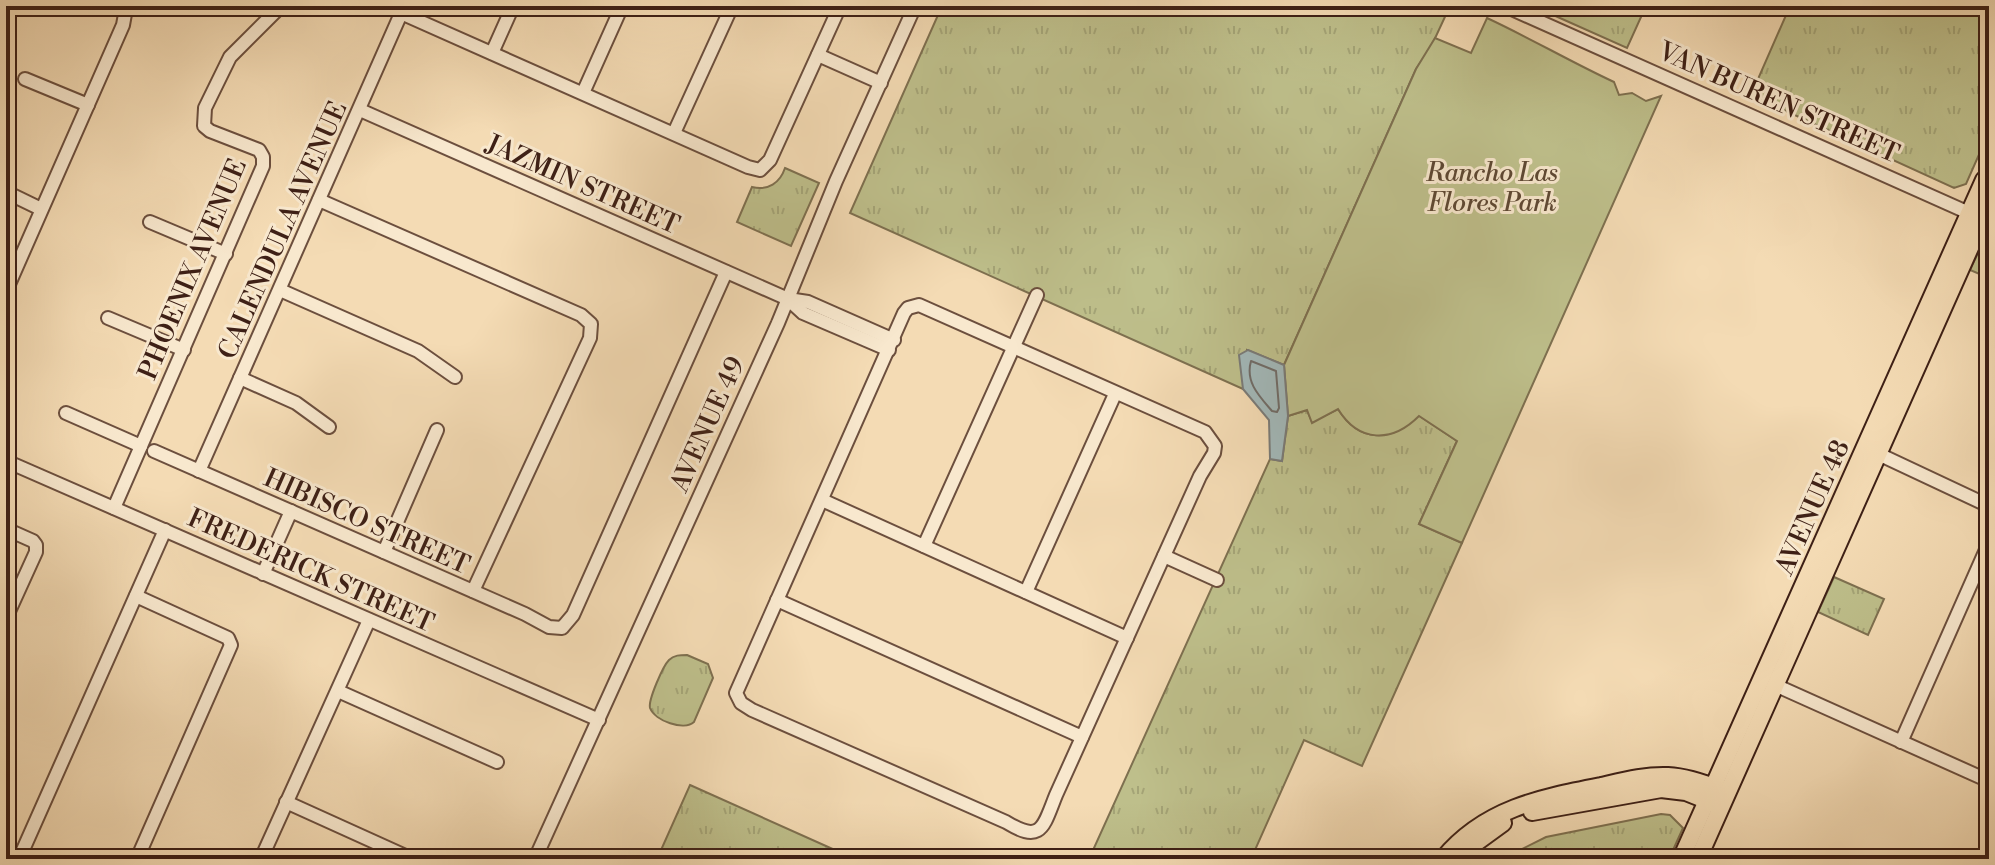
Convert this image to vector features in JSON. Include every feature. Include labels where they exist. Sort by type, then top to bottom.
[{"type":"main road","name":"AVENUE 48","points":[[1698,859],[1717,796],[1809,574],[1871,451],[1982,215],[1984,180],[1989,175]]},
{"type":"main road","name":"AVENUE 48","points":[[1681,859],[1775,685],[1871,451]]},
{"type":"main road","points":[[1775,685],[1771,674],[1807,595],[1809,574]]},
{"type":"main road","points":[[1443,859],[1468,833],[1486,820],[1513,806],[1542,798],[1659,776],[1690,779],[1717,796]]},
{"type":"main road","points":[[1458,859],[1492,830],[1510,819],[1535,811],[1661,789],[1717,796]]},
{"type":"street","name":"PHOENIX AVENUE","points":[[114,508],[147,449],[184,350],[263,166],[259,150],[204,126],[205,108],[230,57],[281,6]]},
{"type":"street","points":[[492,53],[513,6]]},
{"type":"street","points":[[583,93],[622,6]]},
{"type":"street","points":[[674,133],[732,6]]},
{"type":"street","points":[[402,10],[492,53],[760,170],[770,160],[840,6]]},
{"type":"street","name":"AVENUE 49","points":[[535,859],[788,299],[915,6]]},
{"type":"street","name":"VAN BUREN STREET","points":[[1505,6],[1982,215]]},
{"type":"street","points":[[6,291],[123,25],[121,10]]},
{"type":"street","name":"CALENDULA AVENUE","points":[[199,471],[402,10]]},
{"type":"street","points":[[818,55],[881,83]]},
{"type":"street","points":[[25,79],[88,105]]},
{"type":"street","name":"JAZMIN STREET","points":[[360,110],[788,299],[808,302],[891,345]]},
{"type":"street","points":[[6,192],[41,209]]},
{"type":"street","points":[[319,200],[587,318],[591,331],[473,591]]},
{"type":"street","points":[[150,222],[226,254]]},
{"type":"street","name":"HIBISCO STREET","points":[[66,413],[549,627],[562,628],[573,615],[726,272]]},
{"type":"street","points":[[280,290],[418,351],[455,377]]},
{"type":"street","points":[[924,546],[1037,295]]},
{"type":"street","points":[[913,306],[925,306],[1205,432],[1212,440],[1214,453],[1200,476],[1045,825],[1035,832],[1023,832],[752,710],[738,698],[737,687],[891,345],[904,313],[913,306]]},
{"type":"street","points":[[108,318],[184,350]]},
{"type":"street","points":[[240,378],[296,403],[329,427]]},
{"type":"street","points":[[1026,592],[1115,394]]},
{"type":"street","points":[[384,552],[437,430]]},
{"type":"street","points":[[1871,451],[1989,506]]},
{"type":"street","name":"FREDERICK STREET","points":[[6,461],[599,720]]},
{"type":"street","points":[[822,500],[1127,638]]},
{"type":"street","points":[[263,574],[291,511]]},
{"type":"street","points":[[6,529],[36,545],[36,552],[6,618]]},
{"type":"street","points":[[19,859],[165,530]]},
{"type":"street","points":[[1901,742],[1989,543]]},
{"type":"street","points":[[1164,556],[1217,580]]},
{"type":"street","points":[[136,596],[231,641],[230,650],[137,859]]},
{"type":"street","points":[[777,600],[1082,737]]},
{"type":"street","points":[[261,859],[369,620]]},
{"type":"street","points":[[1775,685],[1989,781]]},
{"type":"street","points":[[338,691],[497,762]]},
{"type":"street","points":[[286,802],[412,859]]},
{"type":"green space","points":[[942,6],[1450,6],[1431,47],[1416,69],[1284,365],[1247,350],[1243,389],[850,213]]},
{"type":"green space","points":[[1533,6],[1646,6],[1627,48]]},
{"type":"green space","points":[[1790,6],[1989,6],[1989,132],[1966,184],[1954,188],[1751,95]]},
{"type":"green space","name":"Rancho Las Flores Park","points":[[1487,18],[1614,82],[1619,95],[1632,93],[1646,101],[1661,96],[1462,543],[1419,524],[1457,441],[1419,416],[1398,431],[1376,435],[1356,428],[1338,409],[1312,423],[1307,410],[1288,416],[1284,365],[1416,69],[1435,38],[1471,53]]},
{"type":"green space","points":[[785,168],[819,183],[791,246],[737,222],[752,187],[773,185]]},
{"type":"green space","points":[[1985,238],[1989,240],[1989,278],[1970,270]]},
{"type":"green space","points":[[1338,409],[1346,420],[1366,433],[1376,435],[1397,431],[1418,415],[1457,441],[1419,524],[1462,543],[1362,766],[1304,740],[1251,859],[1089,859],[1270,459],[1282,461],[1288,416],[1307,410],[1312,422]]},
{"type":"green space","points":[[1834,577],[1884,599],[1868,635],[1818,612]]},
{"type":"green space","points":[[687,655],[708,664],[713,678],[694,722],[677,725],[663,721],[653,713],[650,704],[666,663],[675,656]]},
{"type":"green space","points":[[690,785],[855,859],[657,859]]},
{"type":"green space","points":[[1661,814],[1670,815],[1683,828],[1669,859],[1502,859],[1546,837]]},
{"type":"water","points":[[1248,350],[1284,365],[1288,416],[1282,461],[1270,459],[1269,420],[1243,389],[1239,355]]}]
